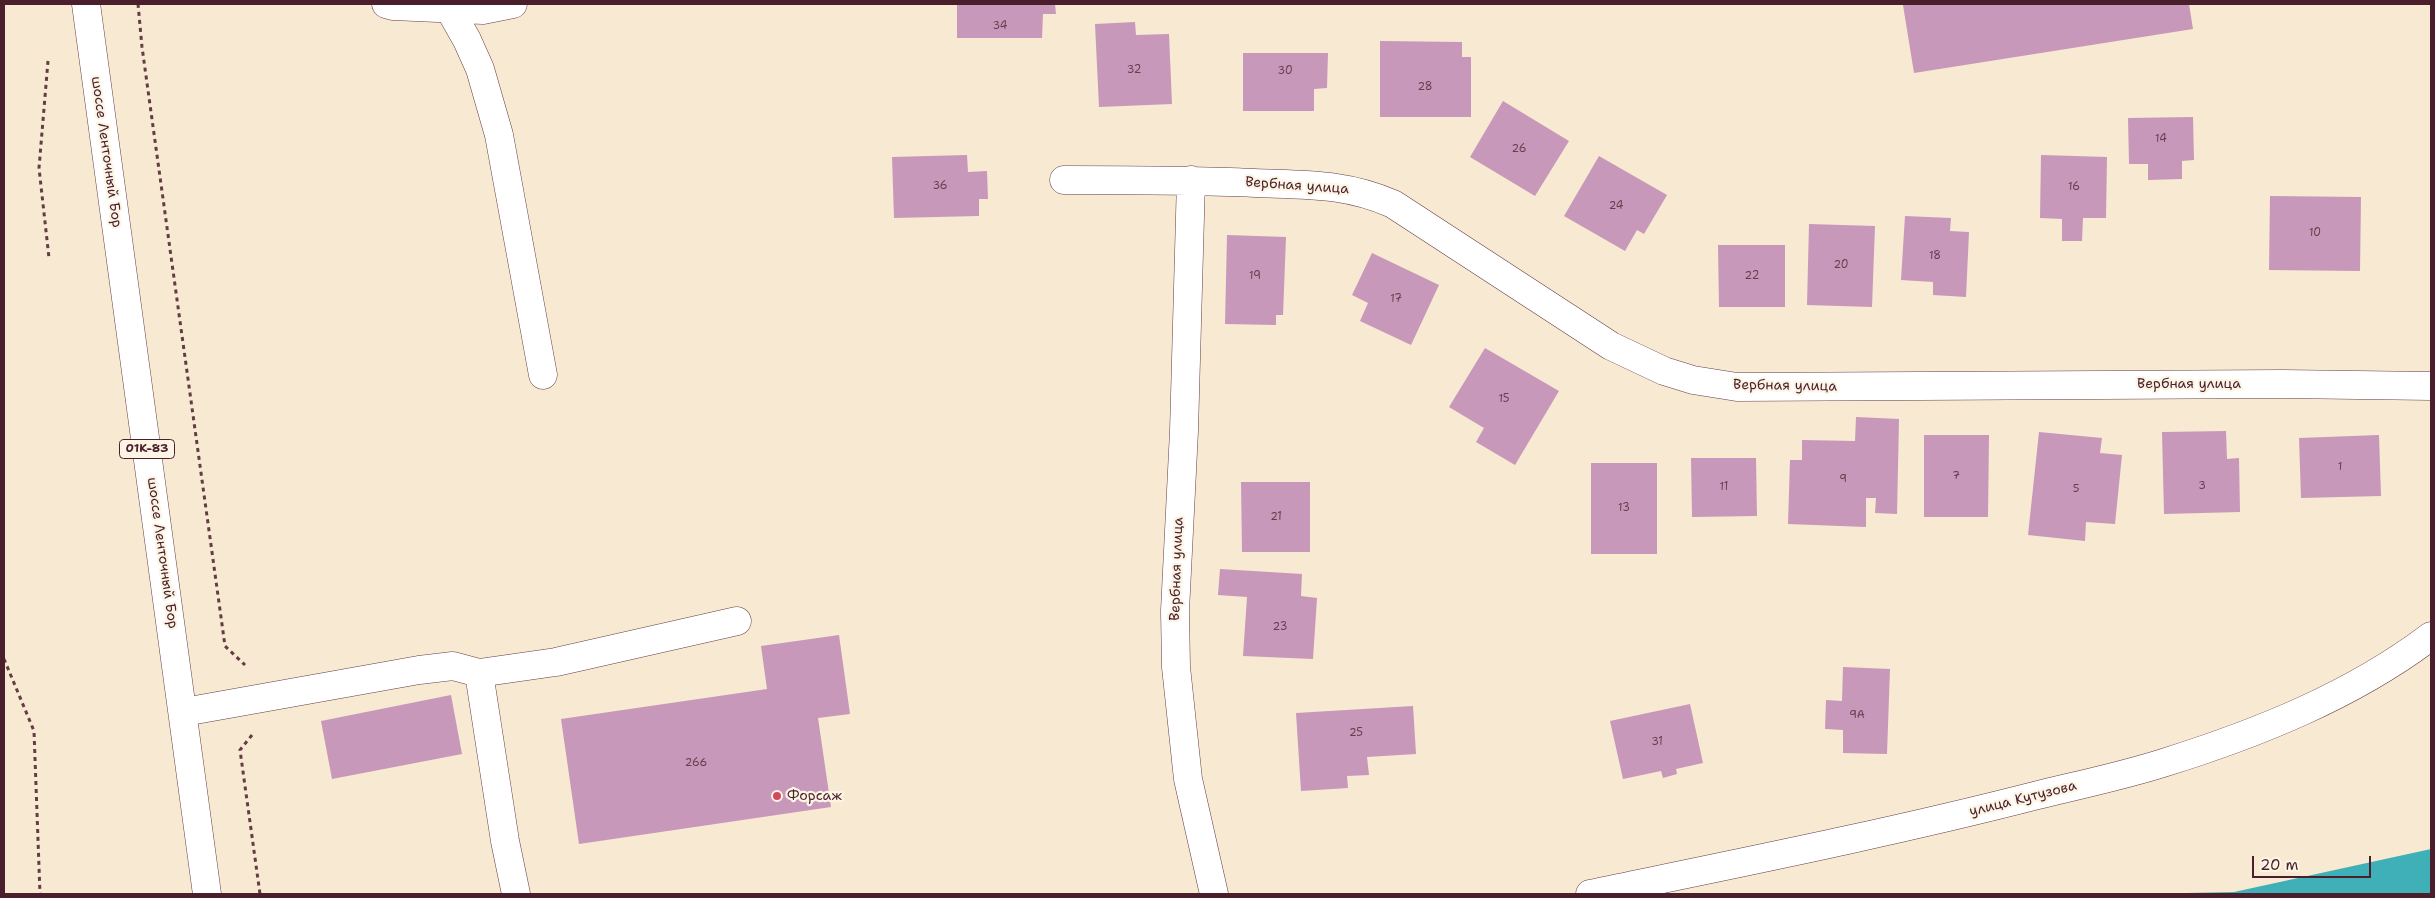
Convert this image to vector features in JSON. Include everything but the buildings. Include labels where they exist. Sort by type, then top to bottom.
[{"type":"main road","name":"шоссе Ленточный Бор","points":[[86,4],[184,712],[207,894]]},
{"type":"main road","points":[[386,4],[450,10],[483,10],[513,4]]},
{"type":"main road","points":[[450,10],[480,69],[499,135],[543,375]]},
{"type":"main road","name":"Вербная улица","points":[[1064,180],[1191,180],[1340,187],[1367,193],[1393,204],[1611,346],[1664,371],[1693,380],[1737,387],[2273,384],[2431,386]]},
{"type":"main road","name":"Вербная улица","points":[[1191,180],[1184,431],[1175,611],[1176,666],[1188,779],[1214,894]]},
{"type":"main road","points":[[184,712],[419,670],[453,666],[480,673],[556,662],[737,621]]},
{"type":"main road","name":"улица Кутузова","points":[[1590,894],[1978,811],[2161,764],[2226,742],[2311,707],[2392,664],[2431,636]]},
{"type":"main road","points":[[480,673],[506,842],[516,894]]},
{"type":"path","points":[[138,4],[225,646],[249,669]]},
{"type":"path","points":[[48,61],[39,168],[49,258]]},
{"type":"path","points":[[4,660],[34,731],[40,894]]},
{"type":"path","points":[[258,727],[240,750],[260,894]]},
{"type":"water","points":[[2431,849],[2431,894],[2139,894],[2234,892]]},
{"type":"place","name":"Форсаж","points":[[777,796]]}]
